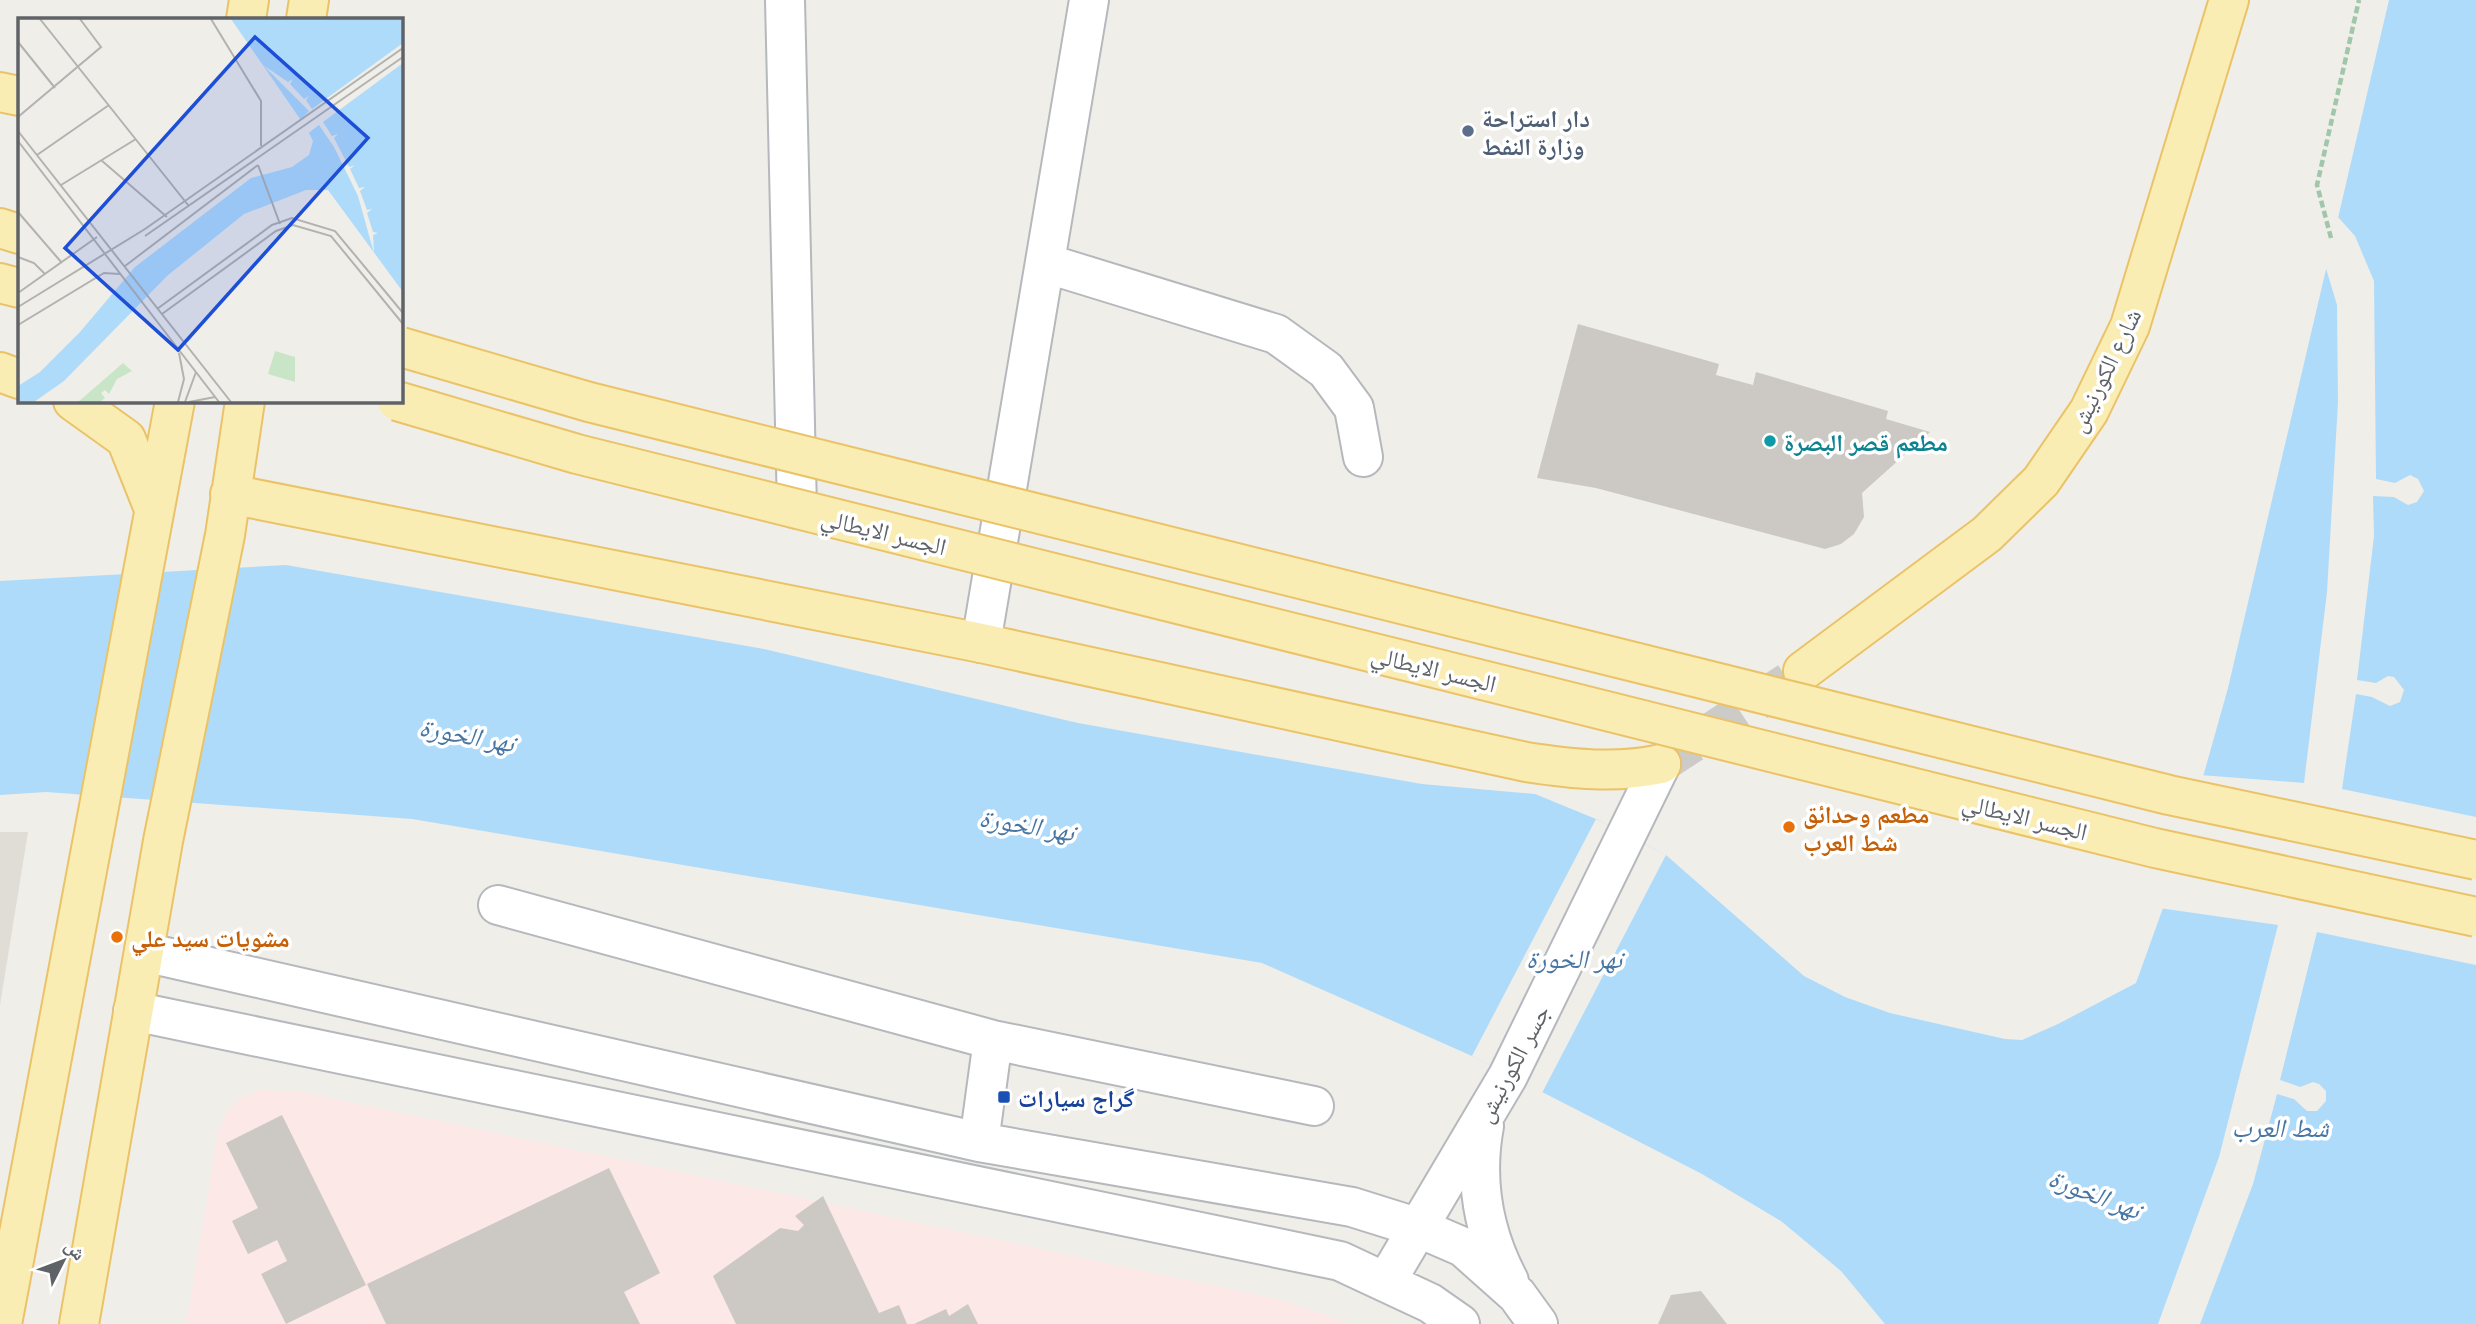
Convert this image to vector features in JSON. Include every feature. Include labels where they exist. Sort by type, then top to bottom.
[{"type":"main road","points":[[246,18],[249,0]]},
{"type":"main road","points":[[306,18],[309,0]]},
{"type":"main road","name":"شارع الكورنيش","points":[[1803,671],[1987,534],[2041,481],[2089,411],[2130,326],[2229,0]]},
{"type":"main road","points":[[0,92],[18,96]]},
{"type":"main road","points":[[0,228],[18,234]]},
{"type":"main road","points":[[0,282],[18,288]]},
{"type":"main road","points":[[402,346],[603,406],[2128,785],[2476,860]]},
{"type":"main road","points":[[0,372],[18,379]]},
{"type":"main road","points":[[74,402],[126,439],[151,521]]},
{"type":"main road","points":[[2,1323],[65,999],[93,827],[175,402]]},
{"type":"main road","points":[[79,1324],[163,841],[225,535],[245,402]]},
{"type":"main road","name":"الجسر الايطالي","points":[[400,402],[577,454],[2155,848],[2476,917]]},
{"type":"main road","points":[[230,494],[981,643],[1526,762],[1586,771],[1631,771],[1661,764]]},
{"type":"street","points":[[785,0],[797,509]]},
{"type":"street","points":[[981,643],[1089,0]]},
{"type":"street","points":[[1045,263],[1276,334],[1326,370],[1354,408],[1363,457]]},
{"type":"street","name":"جسر الكورنيش","points":[[1387,1280],[1508,1076],[1661,764]]},
{"type":"street","points":[[498,905],[993,1040],[1314,1106]]},
{"type":"street","points":[[144,952],[979,1142],[1352,1206],[1419,1228],[1463,1247],[1527,1309]]},
{"type":"street","points":[[133,1011],[1339,1261],[1387,1280],[1430,1303],[1460,1324]]},
{"type":"street","points":[[979,1142],[993,1040]]},
{"type":"street","points":[[1487,1112],[1479,1155],[1482,1208],[1494,1253],[1527,1309]]},
{"type":"path","points":[[2332,238],[2317,185],[2359,0]]},
{"type":"shaded area","points":[[0,832],[28,832],[0,1005]]},
{"type":"shaded area","points":[[260,1090],[303,1092],[1281,1300],[1353,1324],[186,1324],[218,1132],[227,1112],[241,1098]]},
{"type":"water","points":[[2389,0],[2476,0],[2476,1324],[1885,1324],[1841,1271],[1781,1221],[1702,1174],[1472,1056],[1262,963],[412,819],[46,792],[0,795],[0,581],[286,565],[764,649],[1078,723],[1422,784],[1535,794],[1596,819],[1666,855],[1804,976],[1845,997],[1890,1013],[2005,1039],[2022,1040],[2136,983],[2177,869],[2228,688]]},
{"type":"pier","points":[[2337,216],[2355,236],[2374,281],[2376,479],[2395,483],[2410,475],[2418,479],[2424,491],[2417,502],[2408,505],[2394,497],[2373,496],[2374,536],[2357,680],[2376,683],[2388,676],[2394,677],[2404,690],[2400,702],[2390,706],[2372,697],[2356,694],[2342,789],[2476,817],[2476,965],[2317,932],[2280,1080],[2300,1087],[2313,1082],[2319,1084],[2326,1091],[2326,1101],[2317,1111],[2307,1111],[2294,1099],[2277,1094],[2253,1184],[2200,1324],[2158,1324],[2219,1157],[2278,925],[2159,908],[2200,775],[2304,783],[2327,592],[2338,402],[2337,305],[2325,265]]},
{"type":"pier","points":[[1596,819],[1666,855],[1542,1093],[1472,1056]]},
{"type":"building","points":[[1578,324],[1719,364],[1716,375],[1753,385],[1756,372],[1888,411],[1886,419],[1930,432],[1862,493],[1864,517],[1854,534],[1841,544],[1825,549],[1596,488],[1537,478]]},
{"type":"building","points":[[282,1115],[366,1285],[286,1324],[261,1274],[287,1261],[277,1240],[248,1254],[232,1221],[258,1208],[226,1143]]},
{"type":"building","points":[[609,1168],[660,1273],[624,1292],[640,1324],[386,1324],[367,1284]]},
{"type":"building","points":[[823,1196],[879,1313],[899,1305],[907,1324],[736,1324],[713,1276],[780,1228],[798,1231],[804,1225],[795,1216]]},
{"type":"building","points":[[1701,1291],[1727,1324],[1658,1324],[1671,1295]]},
{"type":"building","points":[[968,1304],[978,1324],[914,1324],[946,1309],[949,1316]]},
{"type":"tunnel","points":[[1661,764],[1789,681]]},
{"type":"place","name":"دار استراحة وزارة النفط","points":[[1468,131]]},
{"type":"place","name":"مطعم قصر البصرة","points":[[1770,441]]},
{"type":"place","name":"مطعم وحدائق شط العرب","points":[[1789,827]]},
{"type":"place","name":"مشويات سيد علي","points":[[117,937]]},
{"type":"place","name":"گراج سيارات","points":[[1004,1097]]},
{"type":"water label","name":"نهر الخورة","points":[[467,734]]},
{"type":"water label","name":"نهر الخورة","points":[[1027,824]]},
{"type":"water label","name":"نهر الخورة","points":[[1574,958]]},
{"type":"water label","name":"شط العرب","points":[[2280,1127]]},
{"type":"water label","name":"نهر الخورة","points":[[2095,1193]]}]
